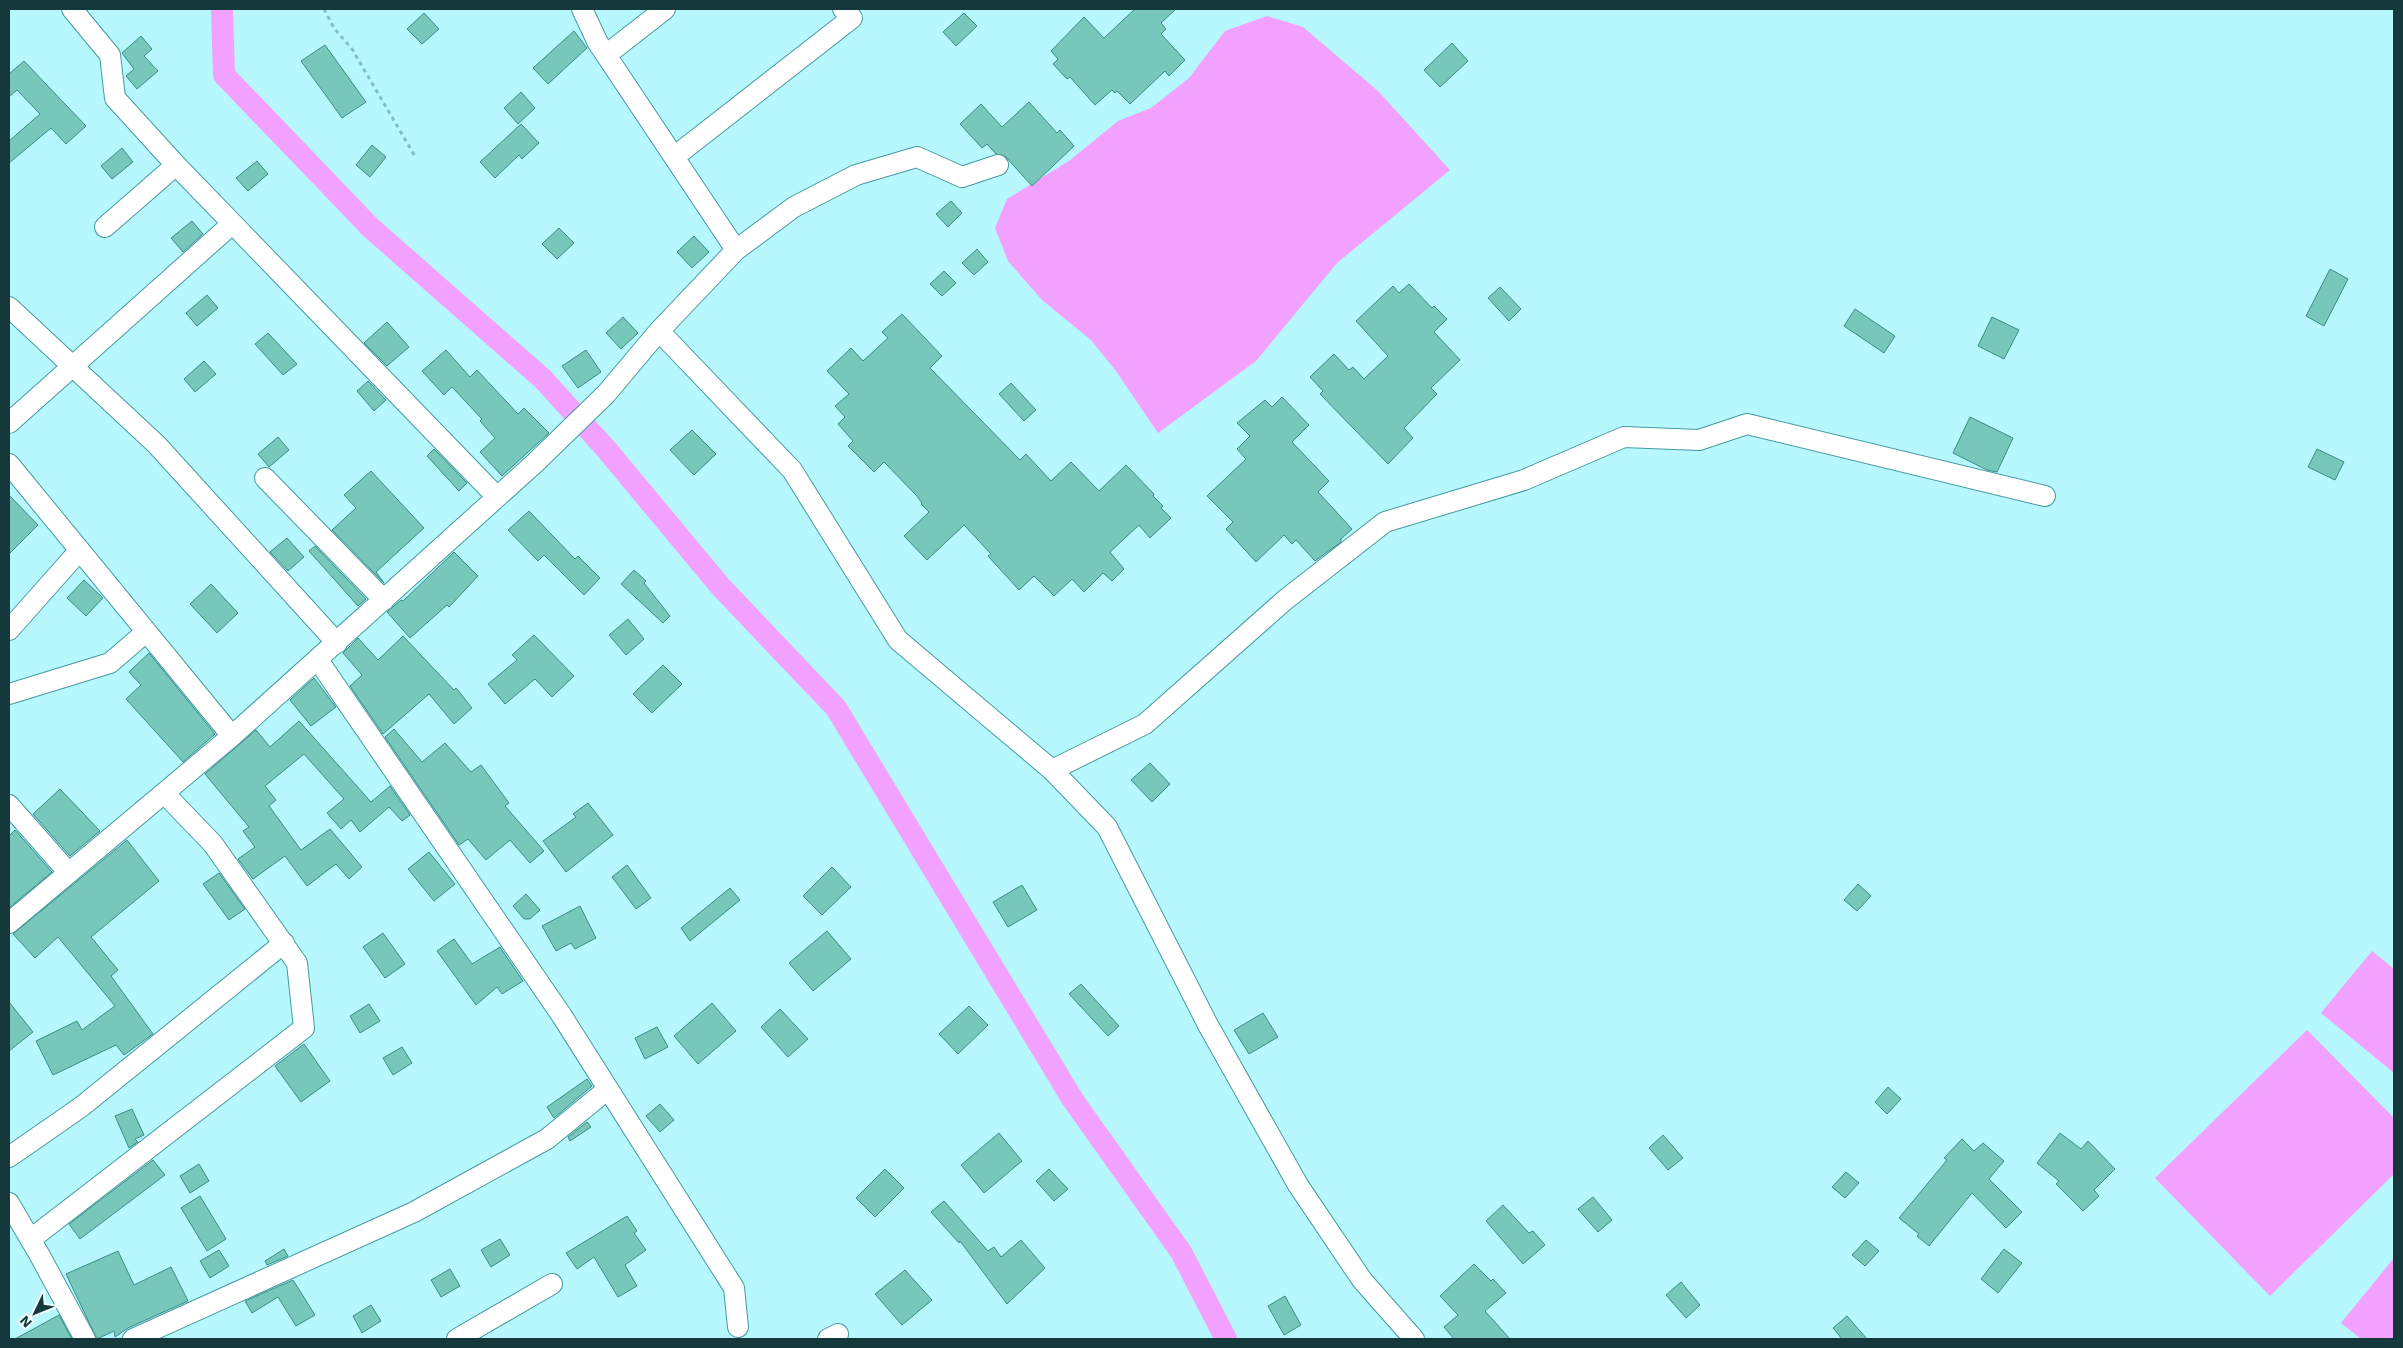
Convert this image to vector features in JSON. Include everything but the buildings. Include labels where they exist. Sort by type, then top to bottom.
[{"type":"street","points":[[72,9],[110,55],[115,98],[232,224],[497,497]]},
{"type":"street","points":[[582,9],[598,43],[736,250]]},
{"type":"street","points":[[606,55],[665,9]]},
{"type":"street","points":[[674,157],[852,18],[843,9]]},
{"type":"street","points":[[12,916],[69,873],[232,736],[535,463],[606,394],[659,331],[736,250],[794,207],[856,175],[917,157],[962,177],[998,165]]},
{"type":"street","points":[[105,227],[176,165]]},
{"type":"street","points":[[9,423],[232,224]]},
{"type":"street","points":[[9,307],[157,445],[337,643]]},
{"type":"street","points":[[659,331],[792,470],[898,640],[1052,770],[1107,827],[1208,1025],[1298,1186],[1362,1280],[1414,1339]]},
{"type":"street","points":[[1052,770],[1145,724],[1285,600],[1384,522],[1524,480],[1624,437],[1699,440],[1747,424],[2045,496]]},
{"type":"street","points":[[9,464],[232,736]]},
{"type":"street","points":[[265,478],[384,600]]},
{"type":"street","points":[[9,630],[79,551]]},
{"type":"street","points":[[9,694],[110,663],[146,632]]},
{"type":"street","points":[[318,660],[562,1016],[734,1288],[738,1327]]},
{"type":"street","points":[[31,1239],[304,1028],[297,963],[213,844],[164,793]]},
{"type":"street","points":[[9,805],[69,873]]},
{"type":"street","points":[[9,1157],[81,1107],[284,943]]},
{"type":"street","points":[[133,1339],[233,1296],[414,1212],[547,1139],[608,1089]]},
{"type":"street","points":[[9,1202],[31,1239],[84,1339]]},
{"type":"street","points":[[457,1339],[552,1284]]},
{"type":"path","points":[[324,9],[334,28],[352,49],[416,158]]},
{"type":"shaded area","points":[[1267,16],[1303,27],[1378,91],[1450,170],[1337,263],[1256,361],[1158,433],[1116,371],[1091,340],[1042,300],[1008,261],[995,228],[1007,199],[1069,161],[1118,121],[1151,108],[1189,78],[1225,31]]},
{"type":"shaded area","points":[[2372,951],[2394,969],[2394,1073],[2321,1013]]},
{"type":"shaded area","points":[[2307,1030],[2394,1118],[2394,1174],[2270,1296],[2155,1178]]},
{"type":"shaded area","points":[[2394,1258],[2394,1339],[2361,1339],[2341,1323]]},
{"type":"waterway","points":[[222,9],[224,75],[371,228],[543,379],[607,450],[720,586],[836,708],[1073,1100],[1181,1252],[1226,1339]]}]
